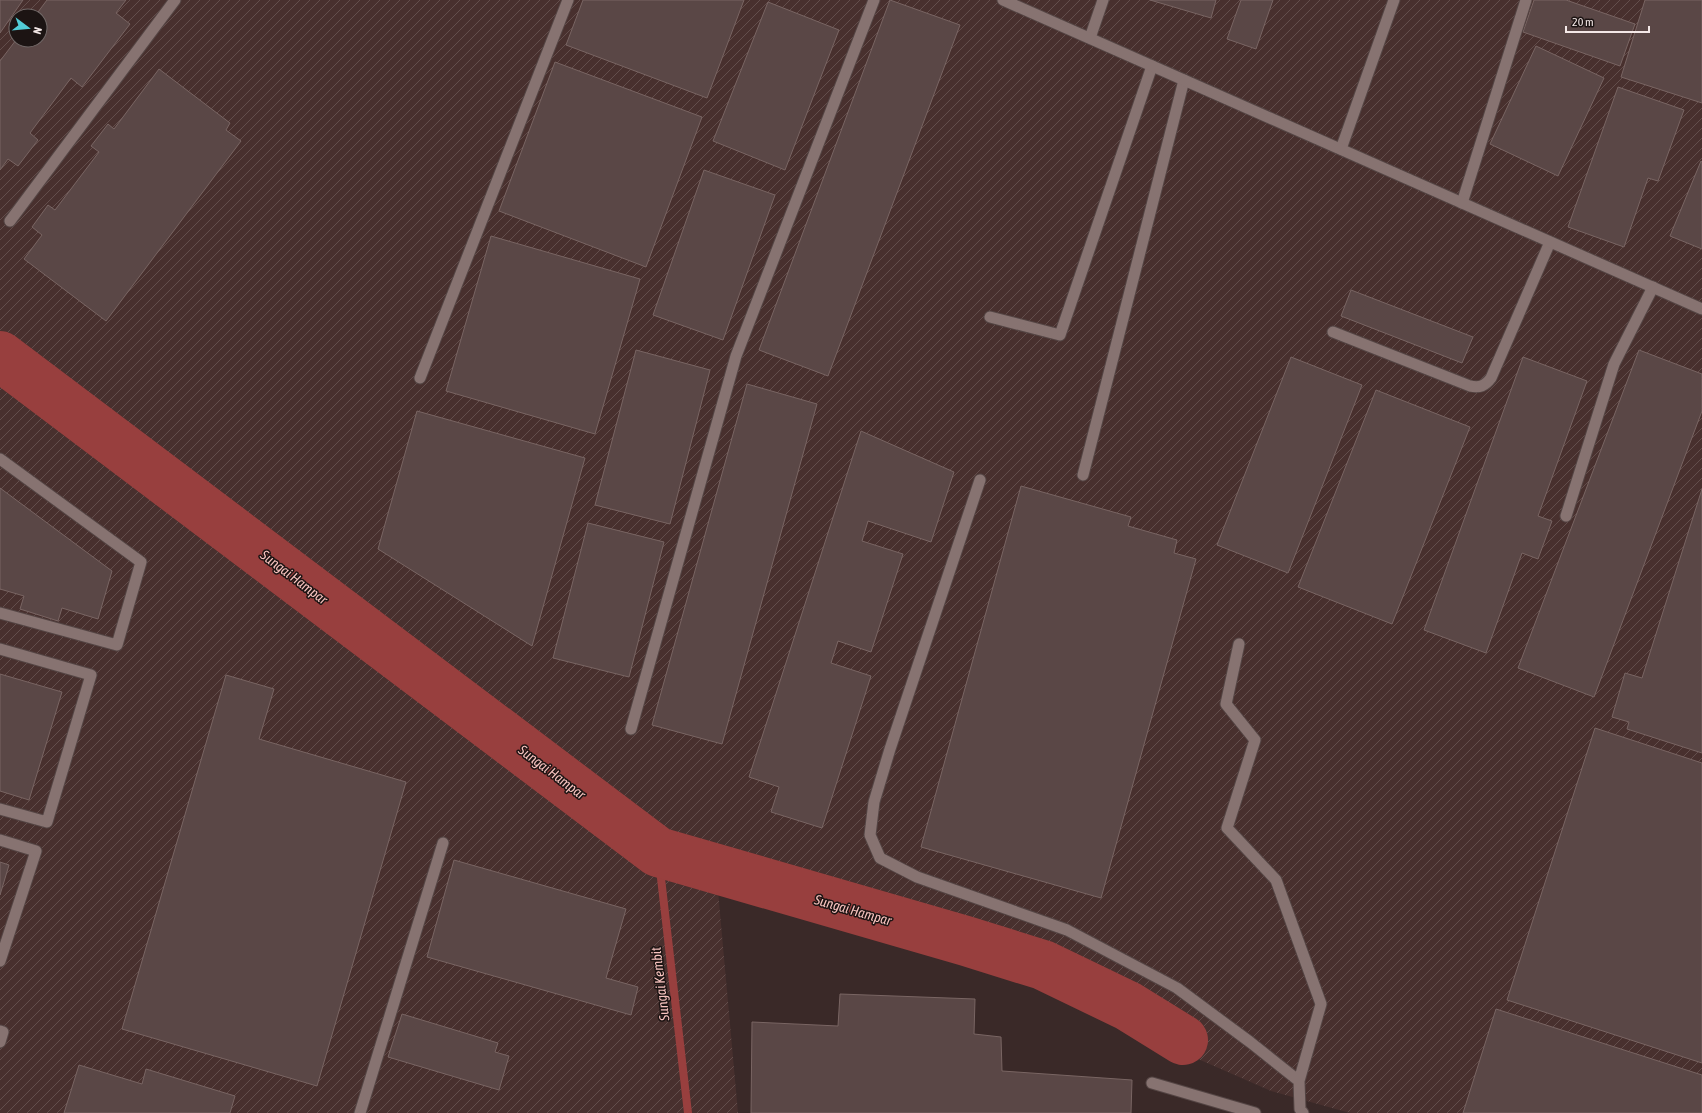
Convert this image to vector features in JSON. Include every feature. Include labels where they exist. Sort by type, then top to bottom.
[{"type":"street","points":[[10,221],[175,0]]},
{"type":"street","points":[[420,378],[568,0]]},
{"type":"street","points":[[631,729],[736,356],[874,0]]},
{"type":"street","points":[[1003,0],[1702,309]]},
{"type":"street","points":[[1090,38],[1103,0]]},
{"type":"street","points":[[1341,149],[1394,0]]},
{"type":"street","points":[[1462,203],[1526,0]]},
{"type":"street","points":[[990,317],[1060,335],[1152,66]]},
{"type":"street","points":[[1083,475],[1184,80]]},
{"type":"street","points":[[1333,332],[1470,386],[1482,386],[1491,378],[1550,242]]},
{"type":"street","points":[[1566,516],[1614,364],[1653,287]]},
{"type":"street","points":[[0,459],[141,562],[117,645],[0,613]]},
{"type":"street","points":[[980,480],[890,749],[874,802],[870,835],[880,858],[918,877],[1067,930],[1177,988],[1300,1081]]},
{"type":"street","points":[[1239,644],[1226,704],[1255,740],[1227,828],[1276,880],[1321,1004],[1300,1081],[1300,1109],[1303,1113]]},
{"type":"street","points":[[0,649],[91,675],[47,822],[0,809]]},
{"type":"street","points":[[0,840],[36,851],[0,961]]},
{"type":"street","points":[[360,1113],[443,843]]},
{"type":"street","points":[[0,1031],[3,1032],[0,1042]]},
{"type":"street","points":[[1152,1083],[1255,1113]]},
{"type":"shaded area","points":[[0,0],[1702,0],[1702,1113],[1350,1113],[1271,1091],[1020,981],[718,891],[738,1113],[0,1113]]},
{"type":"building","points":[[0,0],[23,0],[17,8],[8,8],[8,22],[0,33]]},
{"type":"building","points":[[47,0],[126,0],[116,13],[130,24],[82,87],[71,78],[30,133],[38,140],[18,166],[8,159],[0,170],[0,61],[10,48],[48,48],[48,8],[41,8]]},
{"type":"building","points":[[583,0],[744,0],[707,98],[566,45]]},
{"type":"building","points":[[890,0],[960,25],[828,376],[759,350]]},
{"type":"building","points":[[1150,0],[1216,0],[1211,18]]},
{"type":"building","points":[[1241,0],[1273,0],[1256,49],[1227,39]]},
{"type":"building","points":[[1534,0],[1566,0],[1635,24],[1620,66],[1523,32]]},
{"type":"building","points":[[1645,0],[1702,0],[1702,103],[1621,77]]},
{"type":"building","points":[[768,2],[839,30],[785,170],[713,141]]},
{"type":"building","points":[[1536,46],[1604,78],[1558,176],[1490,144]]},
{"type":"building","points":[[555,62],[702,117],[646,267],[499,211]]},
{"type":"building","points":[[159,69],[230,123],[226,130],[241,141],[106,321],[24,259],[42,235],[32,227],[48,205],[55,210],[99,152],[91,146],[108,124],[114,129]]},
{"type":"building","points":[[1618,87],[1684,110],[1658,181],[1648,178],[1624,247],[1568,227]]},
{"type":"building","points":[[1701,161],[1702,162],[1702,249],[1670,236]]},
{"type":"building","points":[[704,170],[775,195],[723,340],[653,315]]},
{"type":"building","points":[[491,236],[640,279],[595,434],[446,391]]},
{"type":"building","points":[[1351,290],[1473,337],[1462,363],[1341,316]]},
{"type":"building","points":[[636,350],[710,370],[670,524],[595,505]]},
{"type":"building","points":[[1639,350],[1702,374],[1702,411],[1594,697],[1518,668]]},
{"type":"building","points":[[1291,357],[1362,385],[1288,573],[1217,545]]},
{"type":"building","points":[[1523,357],[1587,381],[1538,516],[1552,521],[1538,559],[1522,553],[1486,653],[1424,630]]},
{"type":"building","points":[[747,384],[817,404],[722,744],[652,725]]},
{"type":"building","points":[[1376,390],[1470,427],[1392,624],[1298,587]]},
{"type":"building","points":[[417,411],[585,458],[532,646],[378,549]]},
{"type":"building","points":[[861,431],[954,472],[931,542],[868,521],[862,541],[903,554],[871,652],[838,641],[831,663],[871,676],[822,828],[771,812],[779,787],[749,777]]},
{"type":"building","points":[[1021,486],[1131,517],[1128,526],[1177,540],[1174,553],[1196,559],[1101,898],[921,847]]},
{"type":"building","points":[[0,488],[112,571],[98,619],[62,608],[58,621],[20,609],[24,596],[0,589]]},
{"type":"building","points":[[1702,489],[1702,753],[1627,729],[1629,722],[1612,717],[1625,673],[1642,678]]},
{"type":"building","points":[[588,523],[664,542],[629,677],[553,658]]},
{"type":"building","points":[[0,674],[62,692],[29,800],[0,791]]},
{"type":"building","points":[[226,675],[274,689],[259,739],[406,782],[317,1086],[122,1029]]},
{"type":"building","points":[[1595,728],[1702,763],[1702,1063],[1507,1000]]},
{"type":"building","points":[[454,860],[626,909],[606,978],[638,987],[631,1015],[427,957]]},
{"type":"building","points":[[0,862],[9,865],[0,895]]},
{"type":"building","points":[[840,994],[975,999],[974,1034],[1001,1037],[1002,1071],[1132,1080],[1131,1113],[751,1113],[752,1022],[838,1026]]},
{"type":"building","points":[[1496,1009],[1702,1075],[1702,1113],[1463,1113]]},
{"type":"building","points":[[402,1014],[498,1043],[495,1052],[509,1056],[499,1090],[388,1057]]},
{"type":"building","points":[[79,1065],[142,1084],[146,1069],[235,1096],[230,1113],[64,1113]]},
{"type":"waterway","name":"Sungai Hampar","points":[[0,356],[658,852],[966,941],[1043,965],[1128,1006],[1183,1040]]},
{"type":"waterway","name":"Sungai Kembit","points":[[658,852],[688,1113]]}]
